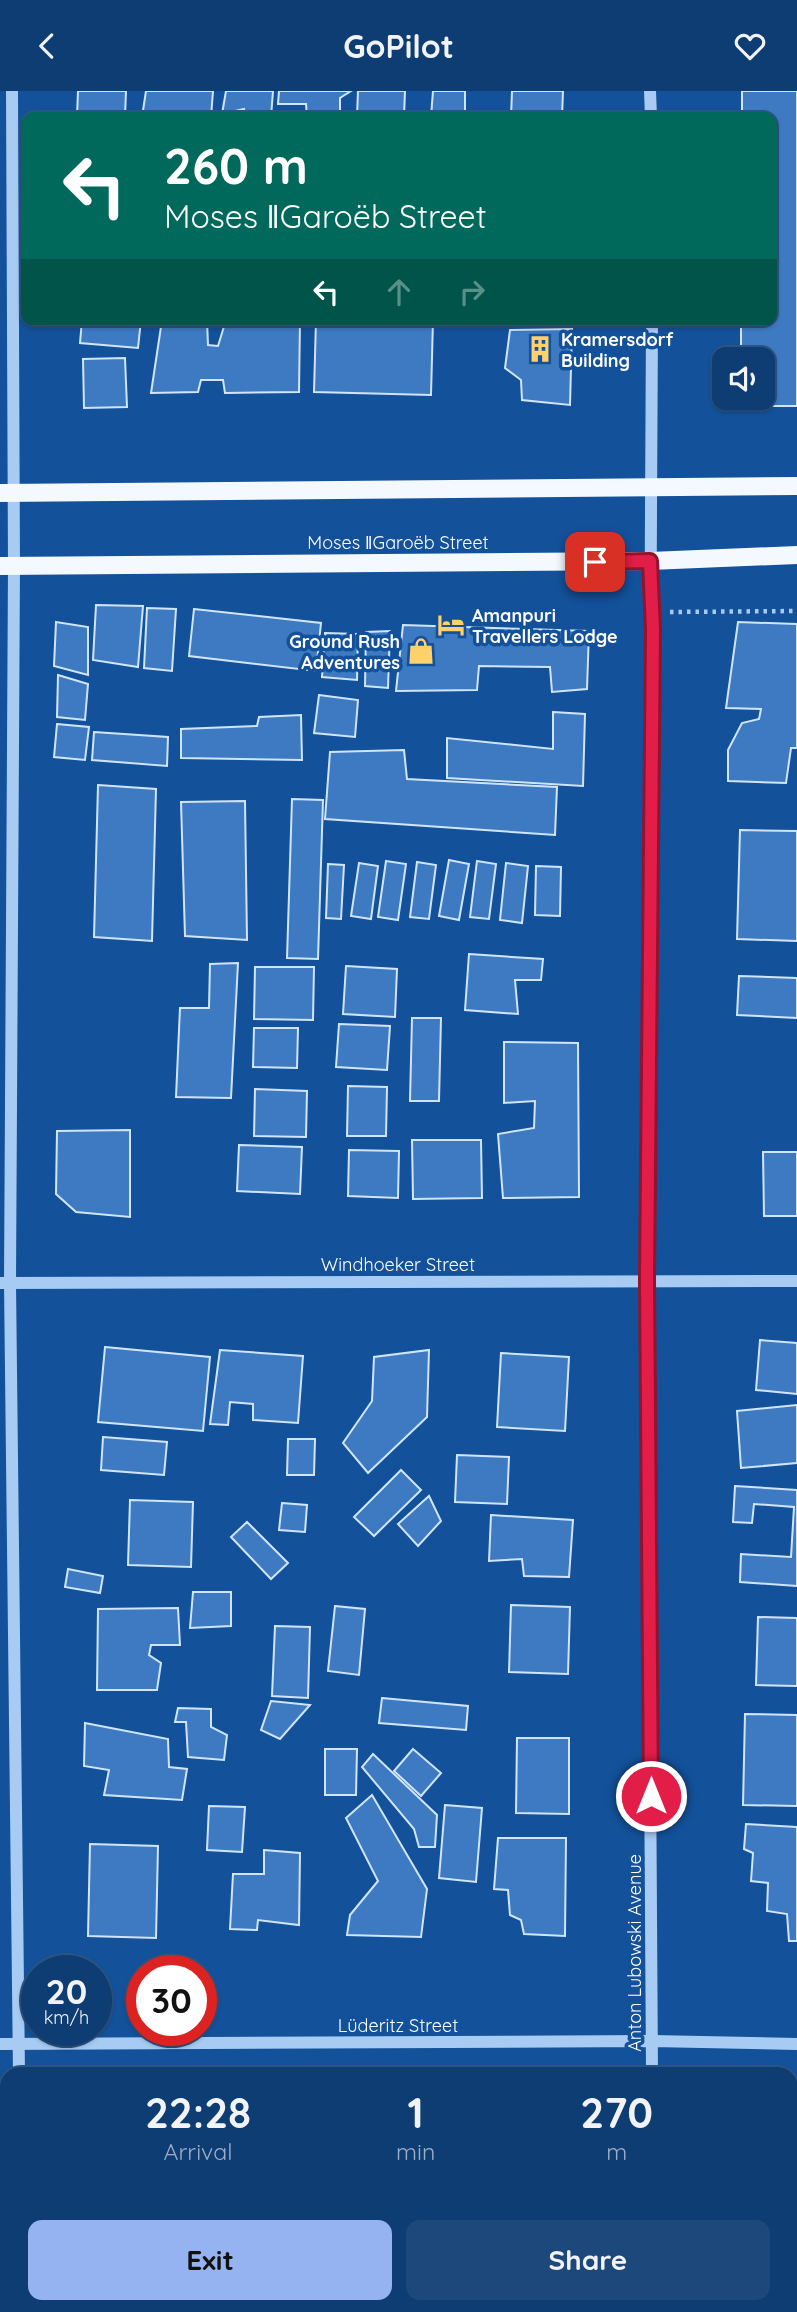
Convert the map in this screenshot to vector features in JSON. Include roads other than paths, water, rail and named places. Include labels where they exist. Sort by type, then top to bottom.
[{"type":"main road","points":[[6,493],[797,486]]},
{"type":"main road","name":"Moses ǁGaroëb Street","points":[[7,566],[650,561],[797,555]]},
{"type":"street","points":[[12,91],[6,493],[5,1283],[19,2067]]},
{"type":"street","points":[[650,91],[650,112]]},
{"type":"street","name":"Anton Lubowski Avenue","points":[[652,326],[647,1280],[652,2067]]},
{"type":"street","name":"Windhoeker Street","points":[[5,1283],[797,1281]]},
{"type":"street","name":"Lüderitz Street","points":[[0,2044],[652,2041],[797,2044]]},
{"type":"place","name":"Kramersdorf Building","points":[[540,349]]},
{"type":"place","name":"Amanpuri Travellers Lodge","points":[[451,625]]},
{"type":"place","name":"Ground Rush Adventures","points":[[421,651]]}]
